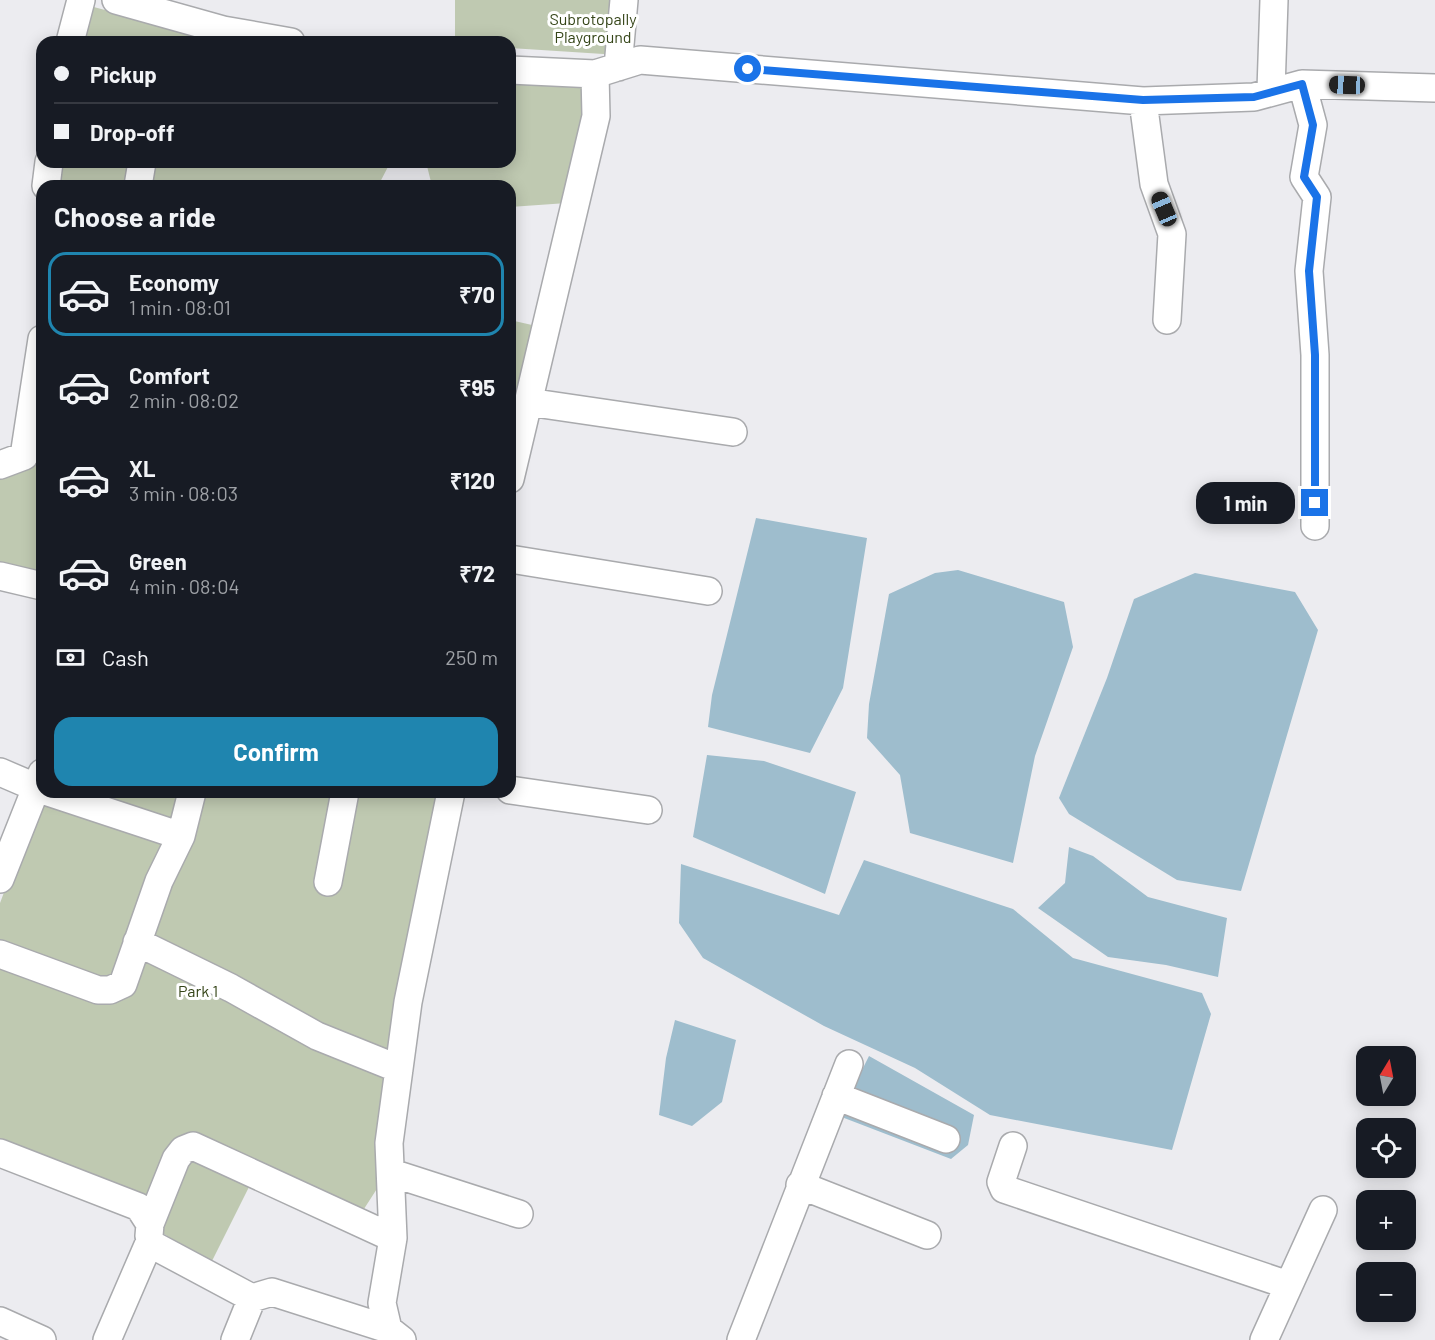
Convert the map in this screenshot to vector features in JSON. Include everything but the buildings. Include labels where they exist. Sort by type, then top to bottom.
[{"type":"street","points":[[72,36],[81,0]]},
{"type":"street","points":[[116,0],[224,30],[258,36]]},
{"type":"street","points":[[516,451],[624,0]]},
{"type":"street","points":[[1272,90],[1274,0]]},
{"type":"street","points":[[516,70],[607,71],[640,60],[1143,100],[1254,97],[1272,90],[1302,84],[1435,88]]},
{"type":"street","points":[[1302,84],[1313,125],[1304,177],[1317,197],[1309,271],[1315,355],[1315,526]]},
{"type":"street","points":[[1143,100],[1154,184],[1172,234],[1167,320]]},
{"type":"street","points":[[528,402],[733,432]]},
{"type":"street","points":[[22,460],[36,406]]},
{"type":"street","points":[[516,560],[708,591]]},
{"type":"street","points":[[0,576],[36,585]]},
{"type":"street","points":[[0,772],[36,784]]},
{"type":"street","points":[[516,791],[648,810]]},
{"type":"street","points":[[0,879],[37,798]]},
{"type":"street","points":[[75,798],[181,836]]},
{"type":"street","points":[[0,954],[98,990],[110,990],[123,984],[159,882],[181,836],[190,798]]},
{"type":"street","points":[[328,882],[344,798]]},
{"type":"street","points":[[395,1334],[382,1303],[393,1238],[389,1143],[408,1002],[451,798]]},
{"type":"street","points":[[137,942],[231,988],[317,1036],[399,1069]]},
{"type":"street","points":[[741,1340],[849,1064]]},
{"type":"street","points":[[836,1096],[946,1139]]},
{"type":"street","points":[[107,1340],[176,1159],[183,1150],[193,1146],[393,1238]]},
{"type":"street","points":[[1012,1146],[1001,1182],[1004,1189],[1288,1286]]},
{"type":"street","points":[[0,1153],[139,1206],[149,1234],[252,1298],[272,1292],[395,1334]]},
{"type":"street","points":[[392,1173],[519,1214]]},
{"type":"street","points":[[800,1185],[927,1235]]},
{"type":"street","points":[[1264,1340],[1323,1210]]},
{"type":"street","points":[[235,1340],[252,1298]]},
{"type":"street","points":[[0,1322],[42,1340]]},
{"type":"green space","name":"Subrotopally Playground","points":[[455,0],[621,0],[619,55],[516,48],[516,36],[455,36]]},
{"type":"green space","points":[[90,6],[202,36],[81,36]]},
{"type":"green space","points":[[516,78],[585,82],[587,119],[567,203],[516,207],[516,180],[430,180],[428,168],[516,168]]},
{"type":"green space","points":[[60,168],[387,168],[381,180],[59,180]]},
{"type":"green space","points":[[516,321],[532,325],[516,396]]},
{"type":"green space","points":[[36,449],[36,573],[0,563],[0,477],[7,475]]},
{"type":"green space","name":"Park 1","points":[[40,798],[441,798],[382,1181],[351,1229],[252,1181],[211,1263],[164,1234],[144,1196],[0,1140],[0,903]]},
{"type":"water","points":[[756,518],[867,538],[843,688],[810,753],[708,727],[712,695]]},
{"type":"water","points":[[958,570],[1064,602],[1073,647],[1035,756],[1013,863],[910,833],[900,775],[867,738],[869,704],[889,594],[935,573]]},
{"type":"water","points":[[1195,573],[1295,592],[1318,630],[1241,891],[1177,880],[1069,814],[1059,798],[1107,678],[1134,599]]},
{"type":"water","points":[[707,755],[764,761],[856,792],[825,894],[693,837]]},
{"type":"water","points":[[1069,847],[1093,856],[1148,897],[1227,918],[1218,977],[1166,965],[1108,957],[1038,908],[1065,883]]},
{"type":"water","points":[[864,860],[1013,909],[1073,958],[1202,993],[1211,1014],[1172,1150],[990,1115],[915,1068],[824,1026],[703,958],[679,923],[681,864],[839,915]]},
{"type":"water","points":[[675,1020],[736,1040],[722,1102],[692,1126],[659,1115],[666,1058]]},
{"type":"water","points":[[869,1056],[974,1115],[968,1145],[951,1159],[839,1116]]},
{"type":"route","points":[[748,69],[1143,100],[1254,97],[1272,90],[1302,84],[1312,114],[1313,125],[1304,177],[1305,182],[1317,197],[1309,257],[1315,355],[1315,503]]}]
